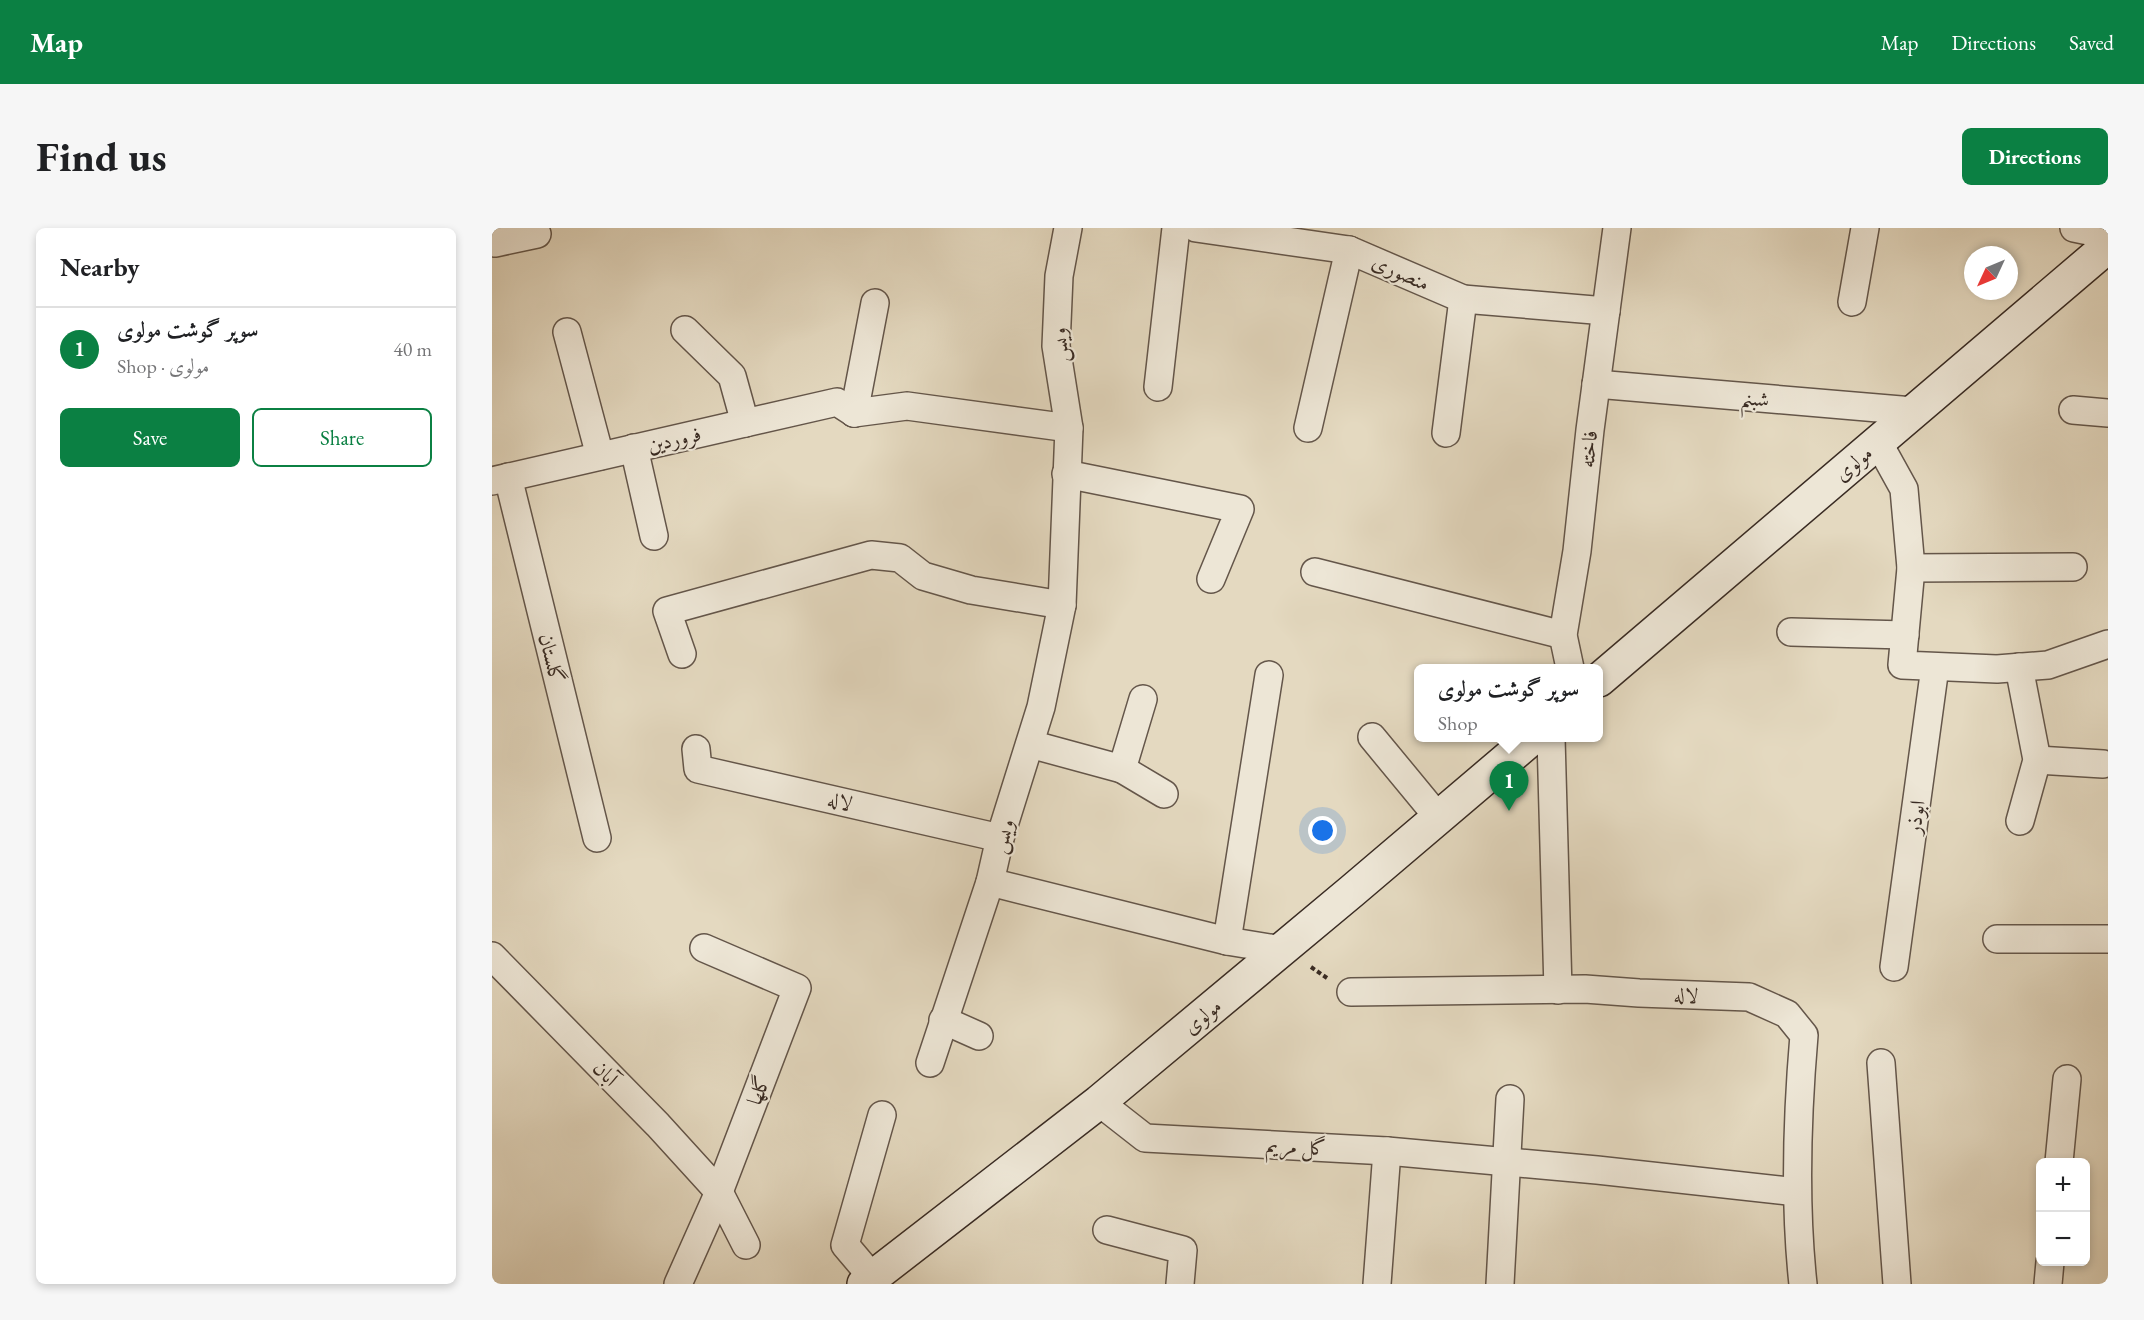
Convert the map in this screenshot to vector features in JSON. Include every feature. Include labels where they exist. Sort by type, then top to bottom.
[{"type":"main road","name":"مولوی","points":[[1603,677],[2108,246]]},
{"type":"main road","name":"مولوی","points":[[868,1281],[1099,1102],[1527,742]]},
{"type":"street","name":"ویس","points":[[930,1063],[990,882],[1000,838],[1041,707],[1062,605],[1069,428],[1056,346],[1059,276],[1068,228]]},
{"type":"street","points":[[1158,387],[1176,228]]},
{"type":"street","name":"منصوری","points":[[1196,228],[1230,230],[1349,250],[1463,299],[1606,311]]},
{"type":"street","name":"فاخته","points":[[1569,664],[1563,635],[1577,551],[1617,228]]},
{"type":"street","points":[[1852,302],[1865,228]]},
{"type":"street","points":[[2074,228],[2108,235]]},
{"type":"street","points":[[492,231],[495,243],[537,234]]},
{"type":"street","points":[[1308,428],[1349,250]]},
{"type":"street","points":[[1446,433],[1463,299]]},
{"type":"street","points":[[875,303],[854,413],[907,406],[1069,428]]},
{"type":"street","points":[[685,330],[732,376],[745,423]]},
{"type":"street","points":[[567,332],[600,456]]},
{"type":"street","name":"شبنم","points":[[1596,384],[1914,411]]},
{"type":"street","name":"فروردین","points":[[500,479],[837,402],[854,413]]},
{"type":"street","points":[[2073,410],[2108,413]]},
{"type":"street","points":[[1878,442],[1904,489],[1911,568],[1902,665],[1997,669],[2048,665],[2108,644]]},
{"type":"street","points":[[634,448],[654,536]]},
{"type":"street","points":[[1066,474],[1240,509],[1211,579]]},
{"type":"street","name":"گلستان","points":[[500,479],[597,838]]},
{"type":"street","points":[[682,654],[667,611],[871,555],[900,558],[923,576],[971,590],[1062,605]]},
{"type":"street","points":[[1911,568],[2073,567]]},
{"type":"street","points":[[1315,572],[1563,635]]},
{"type":"street","points":[[1791,632],[1905,635]]},
{"type":"street","name":"ابوذر","points":[[1894,967],[1935,667]]},
{"type":"street","points":[[2019,667],[2037,760],[2020,821]]},
{"type":"street","points":[[1227,941],[1269,675]]},
{"type":"street","points":[[1122,769],[1143,699]]},
{"type":"street","points":[[1372,737],[1438,818]]},
{"type":"street","points":[[1551,742],[1558,990]]},
{"type":"street","points":[[1030,744],[1122,769],[1164,794]]},
{"type":"street","name":"لاله","points":[[696,749],[698,769],[1000,838]]},
{"type":"street","points":[[2037,760],[2103,764]]},
{"type":"street","points":[[990,882],[1227,941],[1282,950]]},
{"type":"street","points":[[1997,939],[2108,939]]},
{"type":"street","name":"گلها","points":[[678,1284],[719,1192],[797,988],[704,948]]},
{"type":"street","name":"آبان","points":[[492,956],[658,1125],[719,1192],[746,1245]]},
{"type":"street","name":"لاله","points":[[1351,992],[1585,989],[1749,997],[1786,1014],[1804,1035],[1797,1192],[1803,1284]]},
{"type":"street","points":[[943,1020],[979,1036]]},
{"type":"street","points":[[1881,1063],[1897,1284]]},
{"type":"street","points":[[2059,1158],[2067,1079]]},
{"type":"street","points":[[1500,1284],[1510,1099]]},
{"type":"street","name":"گل مریم","points":[[1099,1102],[1145,1138],[1387,1151],[1506,1161],[1797,1192]]},
{"type":"street","points":[[868,1281],[845,1245],[882,1115]]},
{"type":"street","points":[[1377,1284],[1387,1151]]},
{"type":"street","points":[[1107,1230],[1183,1250],[1180,1284]]},
{"type":"street","points":[[2048,1284],[2050,1266]]},
{"type":"path","points":[[1282,950],[1351,992]]},
{"type":"place","name":"سوپر گوشت مولوی","points":[[1509,811]]}]
